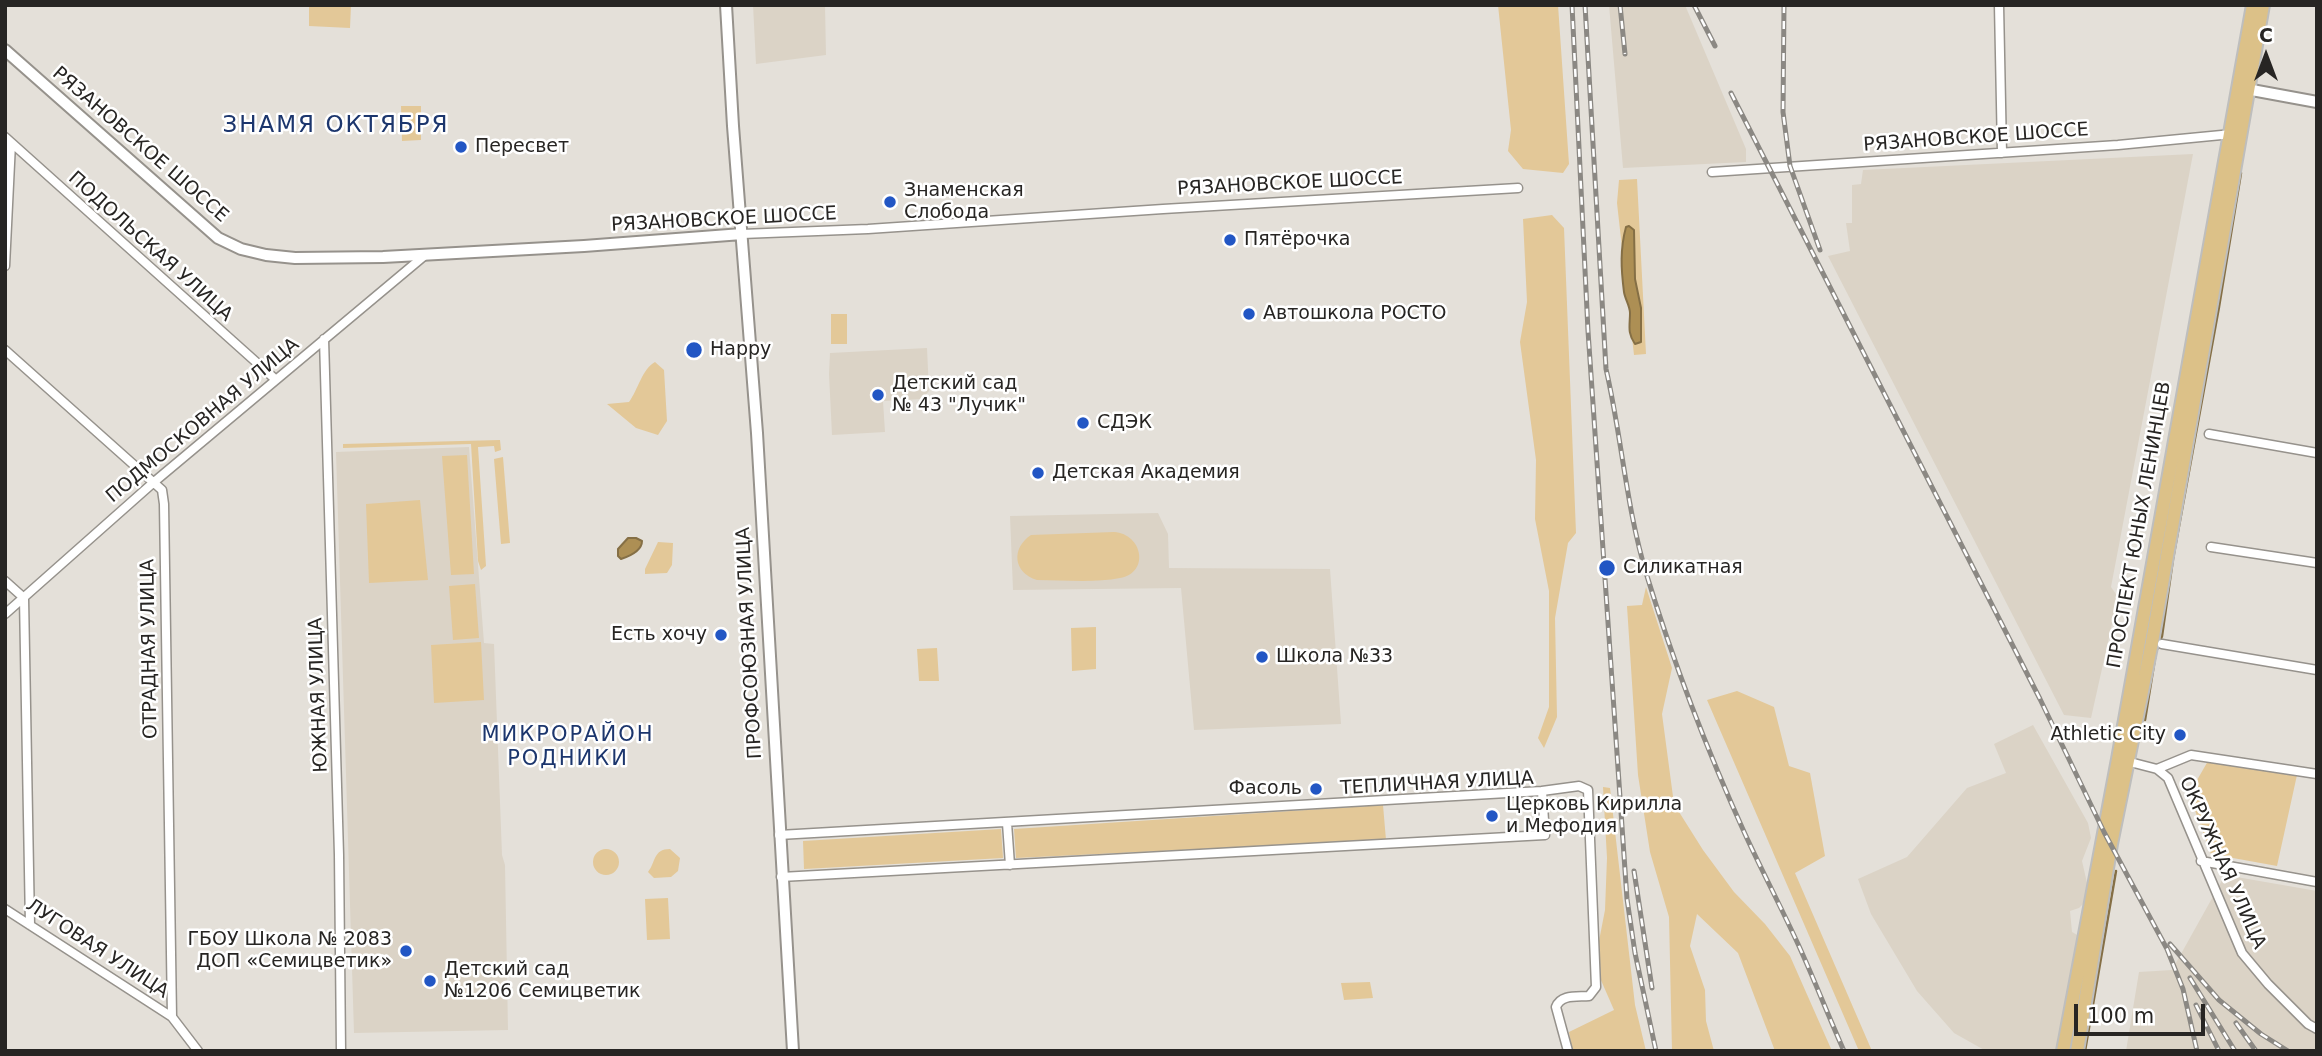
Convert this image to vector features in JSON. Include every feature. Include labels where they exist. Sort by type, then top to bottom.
[{"type":"main road","name":"ПРОФСОЮЗНАЯ УЛИЦА","points":[[726,5],[757,433],[793,1051]]},
{"type":"main road","name":"ПРОСПЕКТ ЮНЫХ ЛЕНИНЦЕВ","points":[[2064,1049],[2122,760],[2152,642],[2236,134],[2253,5]]},
{"type":"main road","name":"ПРОСПЕКТ ЮНЫХ ЛЕНИНЦЕВ","points":[[2243,88],[2263,5]]},
{"type":"main road","name":"РЯЗАНОВСКОЕ ШОССЕ","points":[[5,50],[218,238],[241,249],[295,258],[424,256],[742,234]]},
{"type":"main road","points":[[2243,88],[2317,102]]},
{"type":"main road","name":"ПРОСПЕКТ ЮНЫХ ЛЕНИНЦЕВ","points":[[2077,1051],[2122,760]]},
{"type":"street","points":[[1999,5],[2002,153]]},
{"type":"street","name":"РЯЗАНОВСКОЕ ШОССЕ","points":[[1712,172],[2197,139],[2236,134]]},
{"type":"street","points":[[5,267],[8,140]]},
{"type":"street","name":"ПОДОЛЬСКАЯ УЛИЦА","points":[[8,140],[275,379]]},
{"type":"street","name":"РЯЗАНОВСКОЕ ШОССЕ","points":[[742,234],[868,229],[1518,188]]},
{"type":"street","name":"ПОДМОСКОВНАЯ УЛИЦА","points":[[5,614],[154,482],[424,256]]},
{"type":"street","name":"ЮЖНАЯ УЛИЦА","points":[[324,339],[339,855],[341,1051]]},
{"type":"street","points":[[5,350],[154,482]]},
{"type":"street","points":[[2209,435],[2317,453]]},
{"type":"street","name":"ОТРАДНАЯ УЛИЦА","points":[[154,482],[162,490],[164,504],[172,1017]]},
{"type":"street","points":[[2211,547],[2317,564]]},
{"type":"street","points":[[5,581],[24,598],[30,925]]},
{"type":"street","points":[[2162,644],[2317,670]]},
{"type":"street","points":[[2122,760],[2157,769],[2191,755],[2317,774]]},
{"type":"street","name":"ОКРУЖНАЯ УЛИЦА","points":[[2157,769],[2168,778],[2242,953],[2267,984],[2308,1024],[2317,1029]]},
{"type":"street","points":[[1542,791],[1579,786],[1588,790],[1596,987],[1589,996],[1558,1001],[1556,1007],[1568,1051]]},
{"type":"street","name":"ТЕПЛИЧНАЯ УЛИЦА","points":[[779,835],[1542,791],[1545,835],[781,877]]},
{"type":"street","points":[[1007,823],[1010,865]]},
{"type":"street","points":[[2201,861],[2317,882]]},
{"type":"street","name":"ЛУГОВАЯ УЛИЦА","points":[[5,909],[172,1017],[198,1051]]},
{"type":"shaded area","points":[[309,5],[351,5],[350,28],[309,26]]},
{"type":"shaded area","points":[[753,5],[825,5],[826,55],[756,64]]},
{"type":"shaded area","points":[[1498,5],[1558,5],[1569,164],[1563,173],[1523,169],[1508,151],[1511,130]]},
{"type":"shaded area","points":[[1609,5],[1685,5],[1746,149],[1746,162],[1623,168]]},
{"type":"shaded area","points":[[401,106],[421,106],[421,140],[402,141]]},
{"type":"shaded area","points":[[2193,154],[2111,587],[2118,597],[2091,718],[2064,715],[1828,256],[1850,251],[1846,223],[1852,223],[1852,185],[1861,184],[1863,170]]},
{"type":"shaded area","points":[[1637,179],[1646,354],[1634,355],[1617,203],[1619,180]]},
{"type":"shaded area","points":[[1552,215],[1564,228],[1576,533],[1568,543],[1555,618],[1557,717],[1544,748],[1538,738],[1549,707],[1549,591],[1535,519],[1536,460],[1520,342],[1527,302],[1523,219]]},
{"type":"shaded area","points":[[1626,227],[1634,230],[1635,279],[1641,308],[1641,342],[1635,344],[1630,333],[1630,310],[1624,292],[1622,267],[1624,235]]},
{"type":"shaded area","points":[[831,314],[847,314],[847,344],[831,344]]},
{"type":"shaded area","name":"Детский сад № 43 \"Лучик\"","points":[[927,348],[929,391],[922,399],[883,401],[885,432],[832,435],[830,353]]},
{"type":"shaded area","points":[[655,362],[664,370],[667,421],[658,435],[636,428],[607,404],[629,402],[643,375]]},
{"type":"shaded area","points":[[500,440],[501,450],[495,452],[494,446],[478,447],[486,566],[481,570],[478,561],[471,444],[343,448],[343,444]]},
{"type":"shaded area","points":[[469,447],[484,643],[494,644],[502,855],[505,865],[508,1030],[354,1033],[336,452]]},
{"type":"shaded area","points":[[467,455],[474,574],[451,575],[442,456]]},
{"type":"shaded area","points":[[503,457],[510,543],[501,544],[494,459]]},
{"type":"shaded area","points":[[420,500],[428,580],[369,583],[366,504]]},
{"type":"shaded area","name":"Школа №33","points":[[1158,513],[1168,534],[1169,568],[1330,569],[1341,724],[1194,730],[1181,588],[1013,590],[1010,516]]},
{"type":"shaded area","points":[[1114,532],[1124,534],[1137,546],[1139,562],[1130,575],[1100,580],[1037,580],[1029,577],[1019,566],[1020,547],[1031,535]]},
{"type":"shaded area","points":[[628,538],[642,541],[635,552],[621,559],[618,549]]},
{"type":"shaded area","points":[[658,542],[673,543],[672,565],[667,573],[645,574],[645,569]]},
{"type":"shaded area","points":[[475,584],[479,638],[453,640],[449,586]]},
{"type":"shaded area","points":[[1646,587],[1672,668],[1662,714],[1674,804],[1734,892],[1765,924],[1790,956],[1832,1051],[1775,1051],[1738,953],[1697,914],[1690,946],[1705,990],[1706,1021],[1714,1051],[1672,1051],[1669,917],[1650,852],[1638,775],[1627,606],[1642,605]]},
{"type":"shaded area","points":[[1096,627],[1096,669],[1072,671],[1071,628]]},
{"type":"shaded area","points":[[481,642],[484,700],[434,703],[431,645]]},
{"type":"shaded area","points":[[937,648],[939,681],[919,681],[917,649]]},
{"type":"shaded area","points":[[1737,691],[1774,707],[1789,766],[1810,773],[1825,856],[1795,873],[1872,1051],[1859,1051],[1707,700]]},
{"type":"shaded area","points":[[2033,725],[2088,823],[2091,838],[2082,861],[2087,883],[2085,902],[2070,911],[2072,932],[2079,936],[2058,1051],[1986,1051],[1954,1033],[1917,991],[1871,914],[1858,879],[1907,857],[1967,788],[2006,773],[1994,744]]},
{"type":"shaded area","points":[[2208,761],[2297,775],[2277,866],[2211,854],[2189,794]]},
{"type":"shaded area","points":[[1603,787],[1610,788],[1635,1005],[1646,1051],[1572,1051],[1569,1032],[1614,1010],[1600,978],[1598,946],[1605,910],[1607,858]]},
{"type":"shaded area","points":[[1383,805],[1386,840],[1016,858],[1014,829]]},
{"type":"shaded area","points":[[1001,829],[1003,858],[804,869],[803,841]]},
{"type":"shaded area","points":[[606,849],[615,853],[619,862],[615,871],[606,875],[597,871],[593,862],[597,853]]},
{"type":"shaded area","points":[[670,849],[680,858],[678,871],[671,877],[654,878],[648,872],[656,857],[661,851]]},
{"type":"shaded area","points":[[2225,875],[2317,891],[2317,1051],[2126,1051],[2139,972],[2172,970]]},
{"type":"shaded area","points":[[668,898],[670,939],[647,940],[645,899]]},
{"type":"shaded area","points":[[1370,982],[1373,998],[1344,1000],[1341,983]]},
{"type":"waterway","points":[[2145,720],[2156,652],[2162,636],[2173,559],[2241,173]]},
{"type":"waterway","points":[[2085,1051],[2116,871]]},
{"type":"railway","points":[[1572,5],[1588,331],[1627,899],[1635,953],[1656,1051]]},
{"type":"railway","points":[[1585,5],[1606,369],[1640,550],[1668,642],[1704,739],[1844,1051]]},
{"type":"railway","points":[[1620,5],[1625,54]]},
{"type":"railway","points":[[1694,5],[1715,46]]},
{"type":"railway","points":[[1784,5],[1783,112],[1790,166],[1820,250]]},
{"type":"railway","points":[[1731,93],[2040,699],[2104,832],[2167,949],[2183,989],[2197,1051]]},
{"type":"railway","points":[[1634,871],[1652,988]]},
{"type":"railway","points":[[2170,944],[2219,1000],[2261,1034],[2288,1051]]},
{"type":"railway","points":[[2190,978],[2235,1051]]},
{"type":"railway","points":[[2196,1005],[2219,1051]]},
{"type":"railway","points":[[2236,1023],[2256,1051]]},
{"type":"place","name":"Пересвет","points":[[461,147]]},
{"type":"place","name":"Знаменская Слобода","points":[[890,202]]},
{"type":"place","name":"Пятёрочка","points":[[1230,240]]},
{"type":"place","name":"Автошкола РОСТО","points":[[1249,314]]},
{"type":"place","name":"Happy","points":[[694,350]]},
{"type":"place","name":"Детский сад № 43 \"Лучик\"","points":[[878,395]]},
{"type":"place","name":"СДЭК","points":[[1083,423]]},
{"type":"place","name":"Детская Академия","points":[[1038,473]]},
{"type":"place","name":"Силикатная","points":[[1607,568]]},
{"type":"place","name":"Есть хочу","points":[[721,635]]},
{"type":"place","name":"Школа №33","points":[[1262,657]]},
{"type":"place","name":"Athletic City","points":[[2180,735]]},
{"type":"place","name":"Фасоль","points":[[1316,789]]},
{"type":"place","name":"Церковь Кирилла и Мефодия","points":[[1492,816]]},
{"type":"place","name":"ГБОУ Школа № 2083 ДОП «Семицветик»","points":[[406,951]]},
{"type":"place","name":"Детский сад №1206 Семицветик","points":[[430,981]]},
{"type":"district","name":"ЗНАМЯ ОКТЯБРЯ","points":[[336,126]]},
{"type":"district","name":"МИКРОРАЙОН РОДНИКИ","points":[[568,748]]}]
